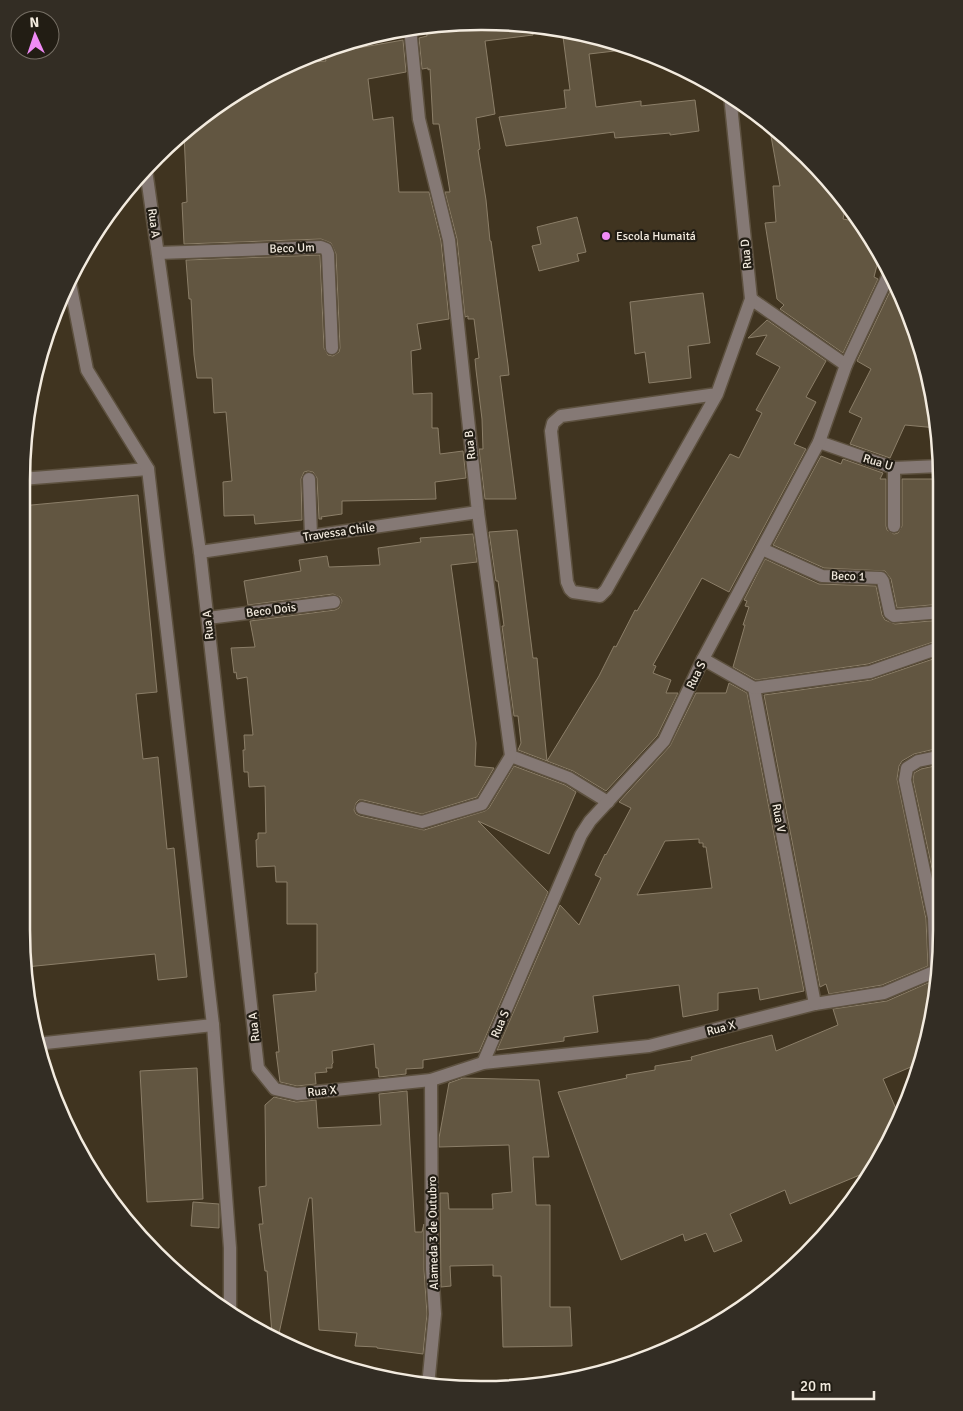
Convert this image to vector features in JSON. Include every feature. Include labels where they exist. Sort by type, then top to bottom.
[{"type":"street","name":"Rua B","points":[[411,36],[419,119],[449,240],[478,512],[511,756]]},
{"type":"street","name":"Rua D","points":[[731,105],[751,299]]},
{"type":"street","name":"Rua A","points":[[147,178],[200,552],[258,1068],[265,1078]]},
{"type":"street","name":"Beco Um","points":[[158,253],[326,248],[328,254],[332,348]]},
{"type":"street","name":"Rua S","points":[[483,1063],[581,835],[590,821],[664,741],[703,659],[819,442],[846,365],[886,281]]},
{"type":"street","points":[[72,293],[87,370],[148,469],[213,1025],[230,1248],[230,1304]]},
{"type":"street","points":[[717,394],[561,416],[553,422],[551,431],[567,582],[573,592],[600,596],[606,590],[717,394],[751,299],[846,365]]},
{"type":"street","name":"Rua U","points":[[819,442],[894,468],[932,466]]},
{"type":"street","points":[[894,468],[894,526]]},
{"type":"street","points":[[30,478],[148,469]]},
{"type":"street","points":[[309,479],[311,536]]},
{"type":"street","name":"Travessa Chile","points":[[200,552],[478,512]]},
{"type":"street","name":"Beco 1","points":[[762,549],[822,576],[881,578],[890,613],[894,616],[933,613]]},
{"type":"street","name":"Beco Dois","points":[[208,618],[334,602]]},
{"type":"street","points":[[703,659],[754,688],[870,672],[933,650]]},
{"type":"street","name":"Rua V","points":[[754,688],[815,1004]]},
{"type":"street","points":[[362,808],[422,822],[482,804],[511,756],[569,778],[608,802]]},
{"type":"street","name":"Rua X","points":[[933,758],[918,760],[907,768],[905,774],[933,895]]},
{"type":"street","name":"Rua X","points":[[265,1078],[275,1089],[297,1094],[431,1080],[483,1063],[649,1046],[815,1004],[884,993],[931,973]]},
{"type":"street","points":[[44,1043],[213,1025]]},
{"type":"street","name":"Alameda 3 de Outubro","points":[[429,1378],[435,1314],[432,1269],[431,1080]]},
{"type":"building","points":[[482,30],[533,33],[533,35],[485,41],[495,114],[476,118],[480,149],[478,150],[508,365],[509,375],[500,376],[516,499],[485,499],[479,449],[483,449],[482,419],[475,359],[479,358],[474,319],[468,319],[468,316],[465,317],[457,239],[445,192],[450,192],[439,124],[433,124],[430,69],[422,69],[419,38],[427,36],[427,34]]},
{"type":"building","points":[[563,38],[617,51],[589,54],[596,107],[641,101],[641,106],[695,100],[699,131],[670,135],[670,133],[615,138],[614,132],[506,146],[499,117],[566,108],[564,90],[570,90]]},
{"type":"building","points":[[403,40],[406,72],[368,79],[373,120],[393,117],[399,192],[429,192],[441,241],[449,319],[417,324],[421,349],[411,351],[413,394],[432,393],[432,428],[438,428],[440,454],[463,451],[466,478],[435,482],[436,499],[342,501],[342,514],[321,517],[322,519],[319,519],[317,478],[313,472],[308,471],[304,472],[301,479],[302,520],[255,524],[254,515],[224,516],[223,482],[232,481],[226,412],[214,413],[212,378],[197,378],[186,260],[320,255],[324,348],[328,355],[333,356],[339,352],[340,348],[336,254],[331,243],[321,239],[184,244],[182,203],[187,202],[184,142],[207,123],[256,90],[309,64],[326,61],[325,58],[352,49]]},
{"type":"building","points":[[771,135],[801,162],[840,207],[844,213],[843,219],[849,220],[877,264],[874,277],[878,279],[843,353],[780,309],[784,305],[777,299],[765,223],[776,222],[773,186],[780,186]]},
{"type":"building","points":[[577,217],[586,252],[577,254],[579,261],[539,271],[532,246],[541,244],[537,227]]},
{"type":"building","points":[[890,291],[899,309],[918,365],[929,427],[905,425],[890,458],[850,444],[862,418],[849,412],[871,369],[857,361]]},
{"type":"building","points":[[703,293],[710,343],[688,346],[691,378],[649,383],[645,352],[635,354],[630,302]]},
{"type":"building","points":[[767,320],[826,361],[806,397],[816,402],[794,444],[806,449],[729,592],[702,578],[653,665],[656,666],[653,673],[671,680],[666,693],[678,693],[657,736],[606,791],[573,771],[547,761],[599,676],[614,646],[616,647],[635,610],[637,611],[730,454],[739,458],[762,413],[756,410],[780,367],[756,354],[767,335],[748,338]]},
{"type":"building","points":[[821,456],[841,464],[843,459],[883,473],[880,479],[886,479],[886,526],[887,530],[894,534],[898,533],[902,526],[902,479],[933,479],[933,605],[897,608],[891,579],[885,571],[824,568],[773,545]]},
{"type":"building","points":[[138,495],[157,692],[136,694],[143,759],[158,757],[167,849],[174,848],[187,977],[158,980],[155,954],[32,966],[30,929],[30,505]]},
{"type":"building","points":[[517,530],[533,658],[537,658],[547,761],[518,750],[521,743],[518,716],[514,716],[498,581],[496,581],[489,532]]},
{"type":"building","points":[[473,534],[477,562],[451,565],[476,743],[475,766],[494,768],[477,797],[422,814],[363,800],[359,800],[356,803],[354,810],[360,816],[424,830],[485,811],[489,808],[514,766],[565,785],[576,792],[549,854],[478,821],[548,892],[479,1052],[423,1060],[423,1068],[406,1069],[406,1074],[379,1077],[378,1068],[376,1068],[374,1044],[332,1051],[332,1068],[326,1068],[327,1072],[315,1073],[316,1084],[297,1086],[280,1082],[276,1052],[279,1052],[273,995],[316,991],[317,924],[287,924],[287,882],[276,882],[275,866],[257,867],[256,840],[258,839],[258,833],[266,833],[265,786],[249,787],[248,772],[244,772],[244,735],[253,735],[247,677],[237,679],[236,672],[234,673],[231,648],[255,647],[250,621],[335,610],[339,608],[342,601],[340,597],[333,594],[248,605],[244,581],[301,571],[299,560],[327,556],[329,567],[380,565],[378,548],[421,542],[420,538]]},
{"type":"building","points":[[765,559],[819,584],[876,586],[882,615],[885,620],[895,624],[933,621],[933,642],[868,664],[756,680],[733,667],[749,607],[745,606],[747,601],[744,600]]},
{"type":"building","points":[[933,659],[933,749],[914,754],[902,761],[899,766],[897,779],[926,919],[928,966],[882,985],[829,994],[826,984],[820,987],[764,695],[871,680]]},
{"type":"building","points":[[729,683],[747,693],[804,991],[760,1000],[758,988],[718,993],[718,1010],[683,1017],[679,985],[593,996],[598,1032],[564,1037],[564,1041],[497,1050],[560,905],[579,925],[601,878],[595,875],[631,808],[619,802],[670,746],[696,693],[726,693]],"holes":[[[699,839],[699,843],[703,843],[703,847],[706,847],[712,888],[637,895],[665,841]]]},
{"type":"building","points":[[933,766],[933,873],[913,780],[914,773]]},
{"type":"building","points":[[930,982],[924,1018],[912,1067],[883,1079],[896,1109],[873,1155],[860,1175],[790,1204],[785,1190],[730,1214],[742,1241],[714,1252],[706,1233],[685,1241],[683,1234],[621,1260],[558,1092],[627,1078],[626,1075],[655,1070],[655,1066],[692,1060],[691,1057],[772,1035],[776,1051],[838,1025],[833,1009],[887,1001]]},
{"type":"building","points":[[197,1068],[203,1199],[147,1202],[140,1071]]},
{"type":"building","points":[[463,1078],[539,1080],[549,1157],[533,1157],[536,1205],[550,1205],[550,1307],[570,1307],[572,1346],[503,1347],[501,1276],[493,1276],[493,1265],[450,1266],[451,1286],[441,1287],[440,1193],[448,1193],[449,1209],[493,1209],[492,1194],[512,1192],[509,1145],[439,1147],[449,1083]]},
{"type":"building","points":[[407,1091],[415,1232],[422,1232],[424,1224],[424,1270],[427,1314],[423,1354],[377,1347],[355,1346],[357,1333],[319,1330],[312,1198],[309,1198],[279,1333],[272,1329],[267,1271],[265,1271],[259,1224],[263,1224],[259,1187],[266,1186],[265,1105],[274,1097],[296,1102],[316,1100],[318,1128],[381,1125],[379,1094]]},
{"type":"building","points":[[193,1202],[219,1204],[219,1228],[191,1226]]},
{"type":"place","name":"Escola Humaitá","points":[[606,236]]}]
